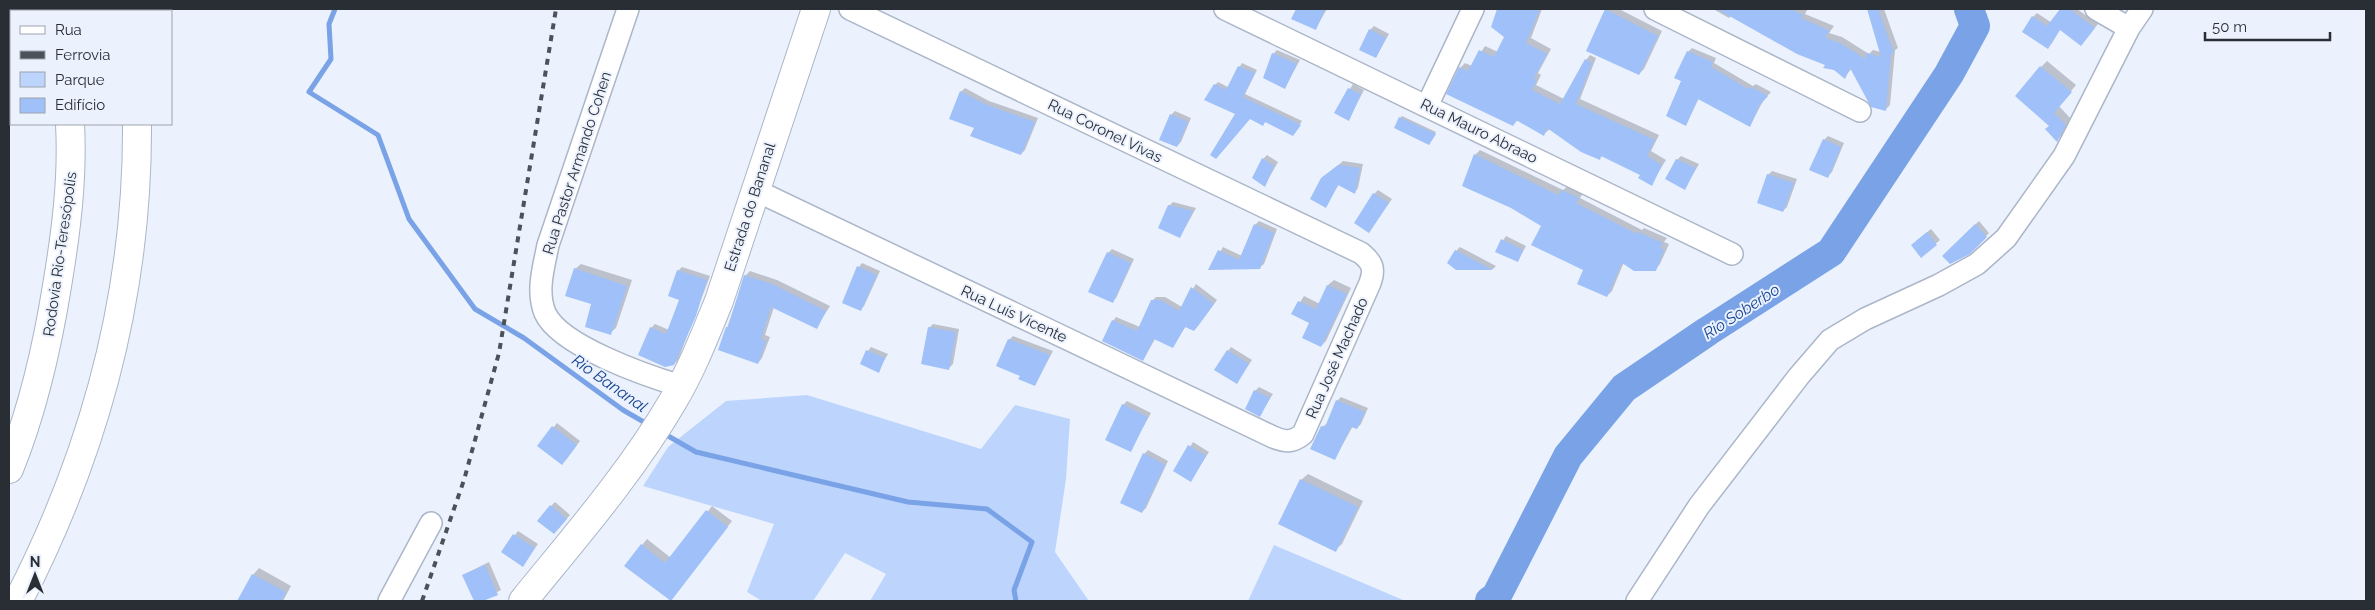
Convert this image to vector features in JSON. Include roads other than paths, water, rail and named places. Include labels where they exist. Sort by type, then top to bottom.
[{"type":"main road","name":"Estrada do Bananal","points":[[523,601],[638,455],[677,394],[700,349],[718,301],[816,9]]},
{"type":"main road","name":"Rodovia Rio-Teresópolis","points":[[9,469],[19,445],[47,347],[64,246],[72,160],[70,125]]},
{"type":"main road","points":[[18,601],[46,547],[78,469],[108,373],[126,284],[135,198],[138,125]]},
{"type":"street","name":"Rua Pastor Armando Cohen","points":[[628,9],[548,245],[541,280],[542,296],[546,313],[559,330],[581,344],[642,373],[677,394]]},
{"type":"street","name":"Rua Coronel Vivas","points":[[850,9],[1361,253]]},
{"type":"street","name":"Rua Mauro Abraao","points":[[1225,9],[1732,254]]},
{"type":"street","points":[[1427,106],[1473,9]]},
{"type":"street","points":[[1655,9],[1860,111]]},
{"type":"street","points":[[2096,9],[2129,28]]},
{"type":"street","points":[[1637,601],[1699,506],[1799,376],[1830,340],[1865,319],[1939,285],[1977,264],[2006,238],[2064,156],[2129,28],[2142,9]]},
{"type":"street","name":"Rua Luís Vicente","points":[[754,190],[1273,437]]},
{"type":"street","name":"Rua José Machado","points":[[1273,437],[1284,442],[1296,440],[1303,434],[1374,272],[1371,262],[1361,253]]},
{"type":"street","points":[[389,601],[431,523]]},
{"type":"waterway","name":"Rio Bananal","points":[[335,9],[329,24],[331,59],[309,92],[378,135],[409,219],[475,309],[524,338],[623,410],[649,425]]},
{"type":"waterway","name":"Rio Soberbo","points":[[1490,601],[1496,597],[1568,456],[1624,388],[1708,331],[1831,252],[1949,74],[1975,26],[1969,9]]},
{"type":"waterway","name":"Rio Bananal","points":[[663,433],[696,452],[908,502],[987,509],[1032,542],[1014,590],[1016,601]]},
{"type":"railway","points":[[422,601],[464,480],[499,353],[556,9]]}]
